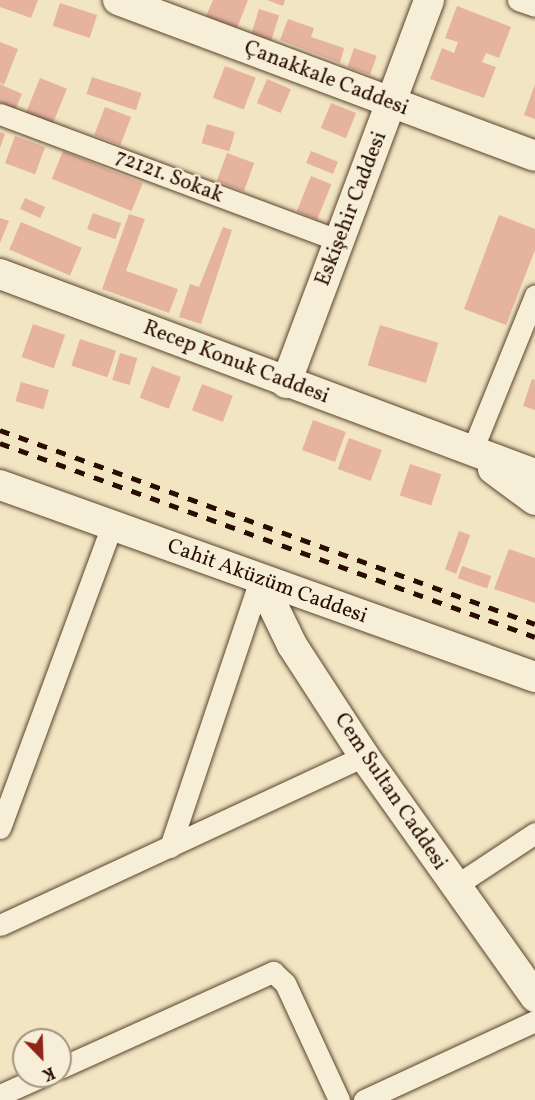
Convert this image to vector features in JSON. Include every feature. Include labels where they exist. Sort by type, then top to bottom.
[{"type":"street","name":"Çanakkale Caddesi","points":[[118,0],[392,105],[535,156]]},
{"type":"street","name":"Eskişehir Caddesi","points":[[286,383],[392,105],[429,0]]},
{"type":"street","points":[[518,0],[535,6]]},
{"type":"street","name":"72121. Sokak","points":[[0,114],[339,241]]},
{"type":"street","name":"Recep Konuk Caddesi","points":[[0,274],[471,453],[535,474]]},
{"type":"street","points":[[471,453],[535,295]]},
{"type":"street","name":"Recep Konuk Caddesi","points":[[471,453],[535,500]]},
{"type":"street","name":"Cahit Aküzüm Caddesi","points":[[0,485],[535,677]]},
{"type":"street","points":[[0,828],[112,526]]},
{"type":"street","points":[[171,847],[260,579]]},
{"type":"street","name":"Cem Sultan Caddesi","points":[[260,579],[292,645],[364,756],[535,997]]},
{"type":"street","points":[[0,925],[364,756]]},
{"type":"street","points":[[455,886],[535,833]]},
{"type":"street","points":[[72,1063],[273,972],[285,982],[339,1100]]},
{"type":"street","points":[[364,1100],[535,1021]]},
{"type":"street","points":[[0,1095],[15,1088]]},
{"type":"building","points":[[0,0],[38,0],[31,18],[0,7]]},
{"type":"building","points":[[213,0],[248,0],[237,28],[206,16]]},
{"type":"building","points":[[267,0],[285,0],[283,6]]},
{"type":"building","points":[[60,3],[97,15],[90,38],[53,26]]},
{"type":"building","points":[[457,6],[511,27],[499,58],[486,53],[482,62],[496,67],[484,98],[430,79],[442,48],[454,53],[458,42],[445,38]]},
{"type":"building","points":[[259,9],[279,15],[271,40],[251,34]]},
{"type":"building","points":[[288,19],[314,28],[311,37],[344,48],[340,63],[280,40]]},
{"type":"building","points":[[0,42],[18,49],[4,85],[0,83]]},
{"type":"building","points":[[354,48],[377,56],[370,75],[347,67]]},
{"type":"building","points":[[225,66],[256,78],[244,110],[213,98]]},
{"type":"building","points":[[92,77],[141,93],[136,110],[86,94]]},
{"type":"building","points":[[40,78],[67,89],[53,124],[26,113]]},
{"type":"building","points":[[267,79],[291,89],[281,113],[257,103]]},
{"type":"building","points":[[0,84],[22,94],[15,110],[0,104]]},
{"type":"building","points":[[535,84],[535,119],[524,115]]},
{"type":"building","points":[[331,103],[356,113],[346,138],[321,128]]},
{"type":"building","points":[[105,107],[131,117],[120,145],[94,135]]},
{"type":"building","points":[[207,124],[235,132],[229,151],[201,143]]},
{"type":"building","points":[[0,132],[5,134],[0,148]]},
{"type":"building","points":[[15,136],[45,147],[35,174],[5,163]]},
{"type":"building","points":[[63,151],[143,183],[131,211],[52,179]]},
{"type":"building","points":[[311,151],[338,162],[333,174],[306,163]]},
{"type":"building","points":[[227,153],[254,163],[244,191],[217,181]]},
{"type":"building","points":[[311,176],[331,184],[317,219],[297,211]]},
{"type":"building","points":[[25,198],[45,207],[40,218],[20,209]]},
{"type":"building","points":[[93,213],[121,223],[115,239],[87,229]]},
{"type":"building","points":[[129,214],[145,219],[126,271],[178,289],[169,313],[102,289]]},
{"type":"building","points":[[499,215],[535,229],[535,250],[506,325],[464,309]]},
{"type":"building","points":[[0,218],[9,221],[0,243]]},
{"type":"building","points":[[21,222],[82,248],[70,275],[9,250]]},
{"type":"building","points":[[223,227],[232,230],[201,324],[179,317],[190,284],[199,287]]},
{"type":"building","points":[[33,324],[65,335],[54,368],[22,357]]},
{"type":"building","points":[[380,325],[438,343],[426,383],[368,365]]},
{"type":"building","points":[[80,339],[116,351],[107,377],[71,366]]},
{"type":"building","points":[[120,353],[137,358],[130,385],[112,380]]},
{"type":"building","points":[[152,366],[181,377],[169,409],[140,398]]},
{"type":"building","points":[[532,379],[535,380],[535,410],[523,406]]},
{"type":"building","points":[[21,382],[49,390],[43,409],[15,401]]},
{"type":"building","points":[[202,384],[233,396],[223,422],[192,410]]},
{"type":"building","points":[[313,420],[346,432],[335,462],[302,450]]},
{"type":"building","points":[[349,438],[382,450],[371,481],[338,469]]},
{"type":"building","points":[[410,464],[441,474],[431,506],[400,495]]},
{"type":"building","points":[[459,531],[470,535],[456,574],[445,570]]},
{"type":"building","points":[[509,549],[535,558],[535,603],[494,589]]},
{"type":"building","points":[[462,566],[491,576],[487,588],[458,578]]},
{"type":"railway","points":[[0,430],[535,624]]},
{"type":"railway","points":[[0,443],[535,637]]}]
